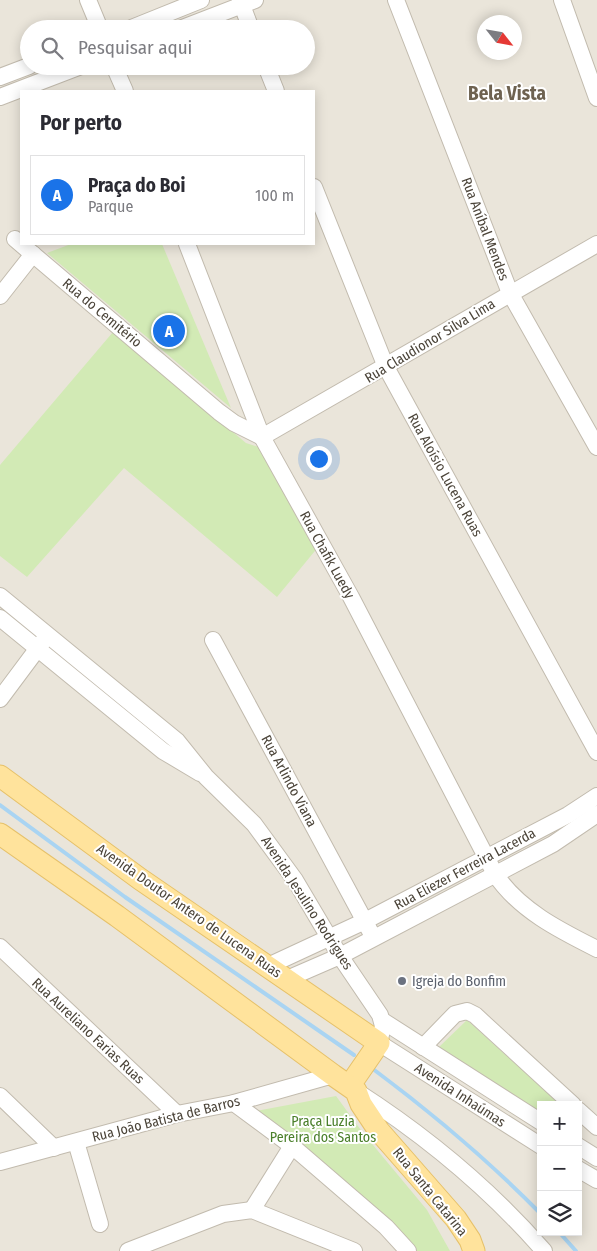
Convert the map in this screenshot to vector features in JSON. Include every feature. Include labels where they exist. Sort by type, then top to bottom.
[{"type":"main road","name":"Avenida Doutor Antero de Lucena Ruas","points":[[0,776],[140,879],[379,1043]]},
{"type":"main road","points":[[0,834],[117,916],[346,1084],[379,1043]]},
{"type":"main road","name":"Rua Santa Catarina","points":[[346,1084],[379,1130],[456,1219],[474,1251]]},
{"type":"street","points":[[88,0],[96,20]]},
{"type":"street","points":[[151,20],[201,0]]},
{"type":"street","name":"Rua Aníbal Mendes","points":[[396,0],[510,293],[597,447]]},
{"type":"street","points":[[562,0],[597,98]]},
{"type":"street","points":[[202,20],[245,2],[249,20]]},
{"type":"street","points":[[0,77],[20,69]]},
{"type":"street","points":[[0,97],[57,75]]},
{"type":"street","points":[[118,75],[125,90]]},
{"type":"street","points":[[270,75],[276,90]]},
{"type":"street","name":"Rua Aloísio Lucena Ruas","points":[[315,190],[386,367],[597,752]]},
{"type":"street","name":"Rua do Cemitério","points":[[12,240],[33,254],[219,412],[234,423],[262,437]]},
{"type":"street","name":"Rua Claudionor Silva Lima","points":[[262,437],[597,244]]},
{"type":"street","name":"Rua Chafik Luedy","points":[[187,245],[262,437],[351,598],[488,856],[495,874],[509,893],[522,904],[597,949]]},
{"type":"street","points":[[0,296],[33,254]]},
{"type":"street","name":"Avenida Jesulino Rodrigues","points":[[0,596],[177,741],[206,777],[244,813],[268,840],[383,1021]]},
{"type":"street","name":"Avenida Jesulino Rodrigues","points":[[0,618],[162,751],[206,777]]},
{"type":"street","points":[[0,699],[48,634]]},
{"type":"street","name":"Rua Arlindo Viana","points":[[213,640],[373,939]]},
{"type":"street","name":"Rua Eliezer Ferreira Lacerda","points":[[268,966],[365,921],[568,815],[597,796]]},
{"type":"street","name":"Rua Eliezer Ferreira Lacerda","points":[[287,979],[340,956],[553,844],[597,814]]},
{"type":"street","name":"Rua Aureliano Farias Ruas","points":[[0,947],[177,1114]]},
{"type":"street","points":[[424,1047],[455,1014],[467,1011],[475,1015],[569,1101]]},
{"type":"street","points":[[379,1043],[383,1021]]},
{"type":"street","name":"Avenida Inhaúmas","points":[[383,1021],[537,1119]]},
{"type":"street","name":"Avenida Inhaúmas","points":[[379,1043],[537,1143]]},
{"type":"street","points":[[346,1084],[412,1127],[440,1150],[488,1192],[544,1251]]},
{"type":"street","name":"Rua João Batista de Barros","points":[[0,1162],[177,1114],[346,1084]]},
{"type":"street","points":[[0,1096],[54,1148]]},
{"type":"street","points":[[234,1103],[292,1146],[386,1227],[408,1251]]},
{"type":"street","points":[[582,1114],[597,1127]]},
{"type":"street","points":[[76,1142],[100,1224]]},
{"type":"street","points":[[252,1210],[292,1146]]},
{"type":"street","points":[[582,1149],[597,1158]]},
{"type":"street","points":[[582,1171],[597,1180]]},
{"type":"street","points":[[128,1251],[223,1214],[252,1210],[354,1251]]},
{"type":"shaded area","points":[[0,0],[597,0],[597,1251],[0,1251]]},
{"type":"green space","points":[[68,245],[162,245],[231,408],[47,253]]},
{"type":"green space","points":[[113,332],[246,443],[268,450],[319,546],[277,597],[124,468],[27,577],[0,556],[0,465]]},
{"type":"green space","points":[[467,1020],[557,1101],[537,1101],[537,1110],[439,1047]]},
{"type":"green space","name":"Praça Luzia Pereira dos Santos","points":[[336,1096],[363,1133],[427,1210],[450,1251],[413,1251],[256,1111]]},
{"type":"waterway","points":[[0,805],[125,897],[354,1055]]},
{"type":"waterway","points":[[373,1069],[460,1138],[537,1210]]},
{"type":"waterway","points":[[563,1236],[576,1251]]},
{"type":"place","name":"Praça do Boi","points":[[169,331]]},
{"type":"place","name":"Igreja do Bonfim","points":[[402,981]]},
{"type":"district","name":"Bela Vista","points":[[507,93]]}]
